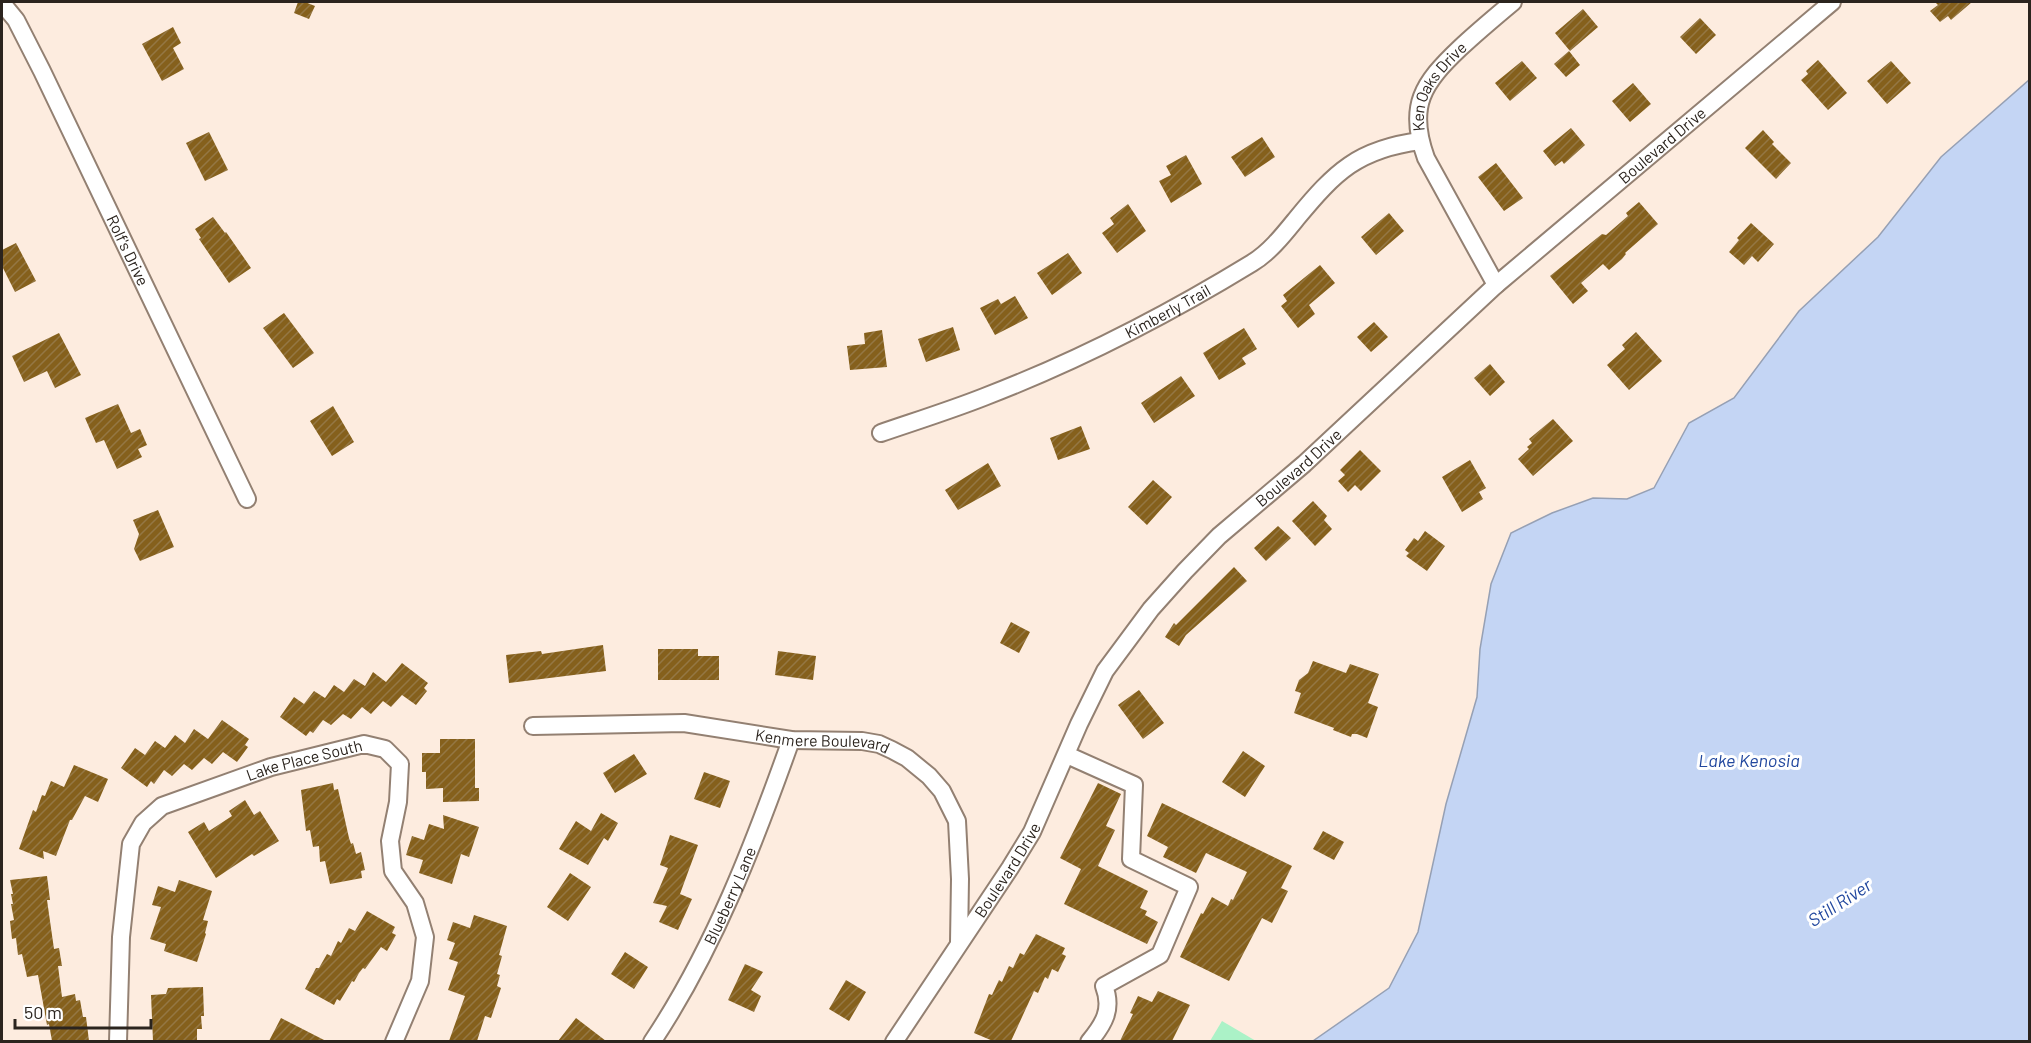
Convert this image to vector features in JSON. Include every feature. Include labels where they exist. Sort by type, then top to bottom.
[{"type":"street","name":"Ken Oaks Drive","points":[[1496,285],[1426,158],[1420,141],[1418,115],[1428,81],[1437,70],[1513,2]]},
{"type":"street","name":"Boulevard Drive","points":[[894,1041],[1032,832],[1082,716],[1105,671],[1151,609],[1218,536],[1304,464],[1496,285],[1832,2]]},
{"type":"street","name":"Rolf's Drive","points":[[2,3],[16,20],[42,71],[247,500]]},
{"type":"street","name":"Kimberly Trail","points":[[881,433],[984,398],[1065,363],[1172,311],[1256,261],[1281,237],[1329,181],[1356,161],[1371,153],[1399,144],[1420,141]]},
{"type":"street","name":"Kenmere Boulevard","points":[[533,726],[684,723],[791,740],[841,740],[879,744],[907,758],[942,791],[957,821],[959,943]]},
{"type":"street","name":"Blueberry Lane","points":[[652,1041],[712,938],[761,824],[791,740]]},
{"type":"street","name":"Lake Place South","points":[[118,1041],[121,937],[131,844],[143,823],[162,806],[271,767],[364,744],[385,748],[400,764],[398,802],[390,841],[393,871],[415,903],[425,937],[420,981],[394,1041]]},
{"type":"street","points":[[1067,755],[1134,785],[1131,859],[1189,887],[1160,955],[1104,986],[1109,1001],[1107,1016],[1089,1041]]},
{"type":"green space","points":[[1222,1021],[1256,1041],[1210,1041]]},
{"type":"water","name":"Lake Kenosia","points":[[2029,80],[2029,1041],[1313,1041],[1389,988],[1418,932],[1446,804],[1477,697],[1480,649],[1491,584],[1511,533],[1552,513],[1593,498],[1627,499],[1654,488],[1689,423],[1734,398],[1799,311],[1878,237],[1941,157]]},
{"type":"building","points":[[298,2],[315,6],[309,19],[294,13]]},
{"type":"building","points":[[1935,2],[1972,2],[1951,20],[1948,16],[1940,22],[1930,11],[1938,5]]},
{"type":"building","points":[[1583,9],[1598,27],[1570,51],[1555,33]]},
{"type":"building","points":[[1700,18],[1716,35],[1696,54],[1680,37]]},
{"type":"building","points":[[173,27],[181,43],[173,48],[184,69],[162,81],[142,44]]},
{"type":"building","points":[[1569,51],[1580,65],[1566,77],[1554,64]]},
{"type":"building","points":[[1818,60],[1847,93],[1828,110],[1801,80],[1808,74],[1806,71]]},
{"type":"building","points":[[1522,61],[1537,78],[1510,101],[1495,83]]},
{"type":"building","points":[[1891,61],[1911,83],[1887,104],[1867,81]]},
{"type":"building","points":[[1633,83],[1651,104],[1630,122],[1612,101]]},
{"type":"building","points":[[1571,128],[1585,145],[1564,164],[1562,161],[1555,166],[1543,151]]},
{"type":"building","points":[[1763,130],[1774,142],[1772,144],[1791,163],[1776,179],[1745,148]]},
{"type":"building","points":[[209,132],[228,170],[205,181],[186,143]]},
{"type":"building","points":[[1262,137],[1275,157],[1245,177],[1231,157]]},
{"type":"building","points":[[1186,155],[1202,184],[1171,203],[1159,181],[1171,175],[1166,166]]},
{"type":"building","points":[[1496,163],[1523,198],[1504,211],[1478,177]]},
{"type":"building","points":[[1639,202],[1658,224],[1609,270],[1603,264],[1581,283],[1588,291],[1573,304],[1550,276],[1602,234],[1606,235],[1628,216],[1626,213]]},
{"type":"building","points":[[1128,204],[1146,231],[1117,253],[1102,233],[1114,224],[1110,218]]},
{"type":"building","points":[[1389,213],[1404,231],[1376,255],[1361,237]]},
{"type":"building","points":[[213,217],[251,268],[229,283],[199,239],[201,238],[195,229]]},
{"type":"building","points":[[1751,223],[1774,244],[1758,262],[1752,256],[1744,265],[1729,252],[1739,240],[1737,238]]},
{"type":"building","points":[[16,243],[36,281],[15,292],[2,266],[2,250]]},
{"type":"building","points":[[1068,253],[1082,273],[1052,295],[1037,273]]},
{"type":"building","points":[[1320,265],[1335,283],[1309,305],[1315,314],[1298,328],[1281,306],[1287,301],[1283,295]]},
{"type":"building","points":[[1015,296],[1028,318],[995,335],[980,308],[998,299],[1001,304]]},
{"type":"building","points":[[284,313],[314,353],[293,368],[263,328]]},
{"type":"building","points":[[1374,322],[1388,337],[1371,352],[1357,337]]},
{"type":"building","points":[[953,327],[960,350],[926,362],[918,339]]},
{"type":"building","points":[[1244,328],[1257,349],[1242,358],[1246,364],[1219,380],[1203,353]]},
{"type":"building","points":[[882,330],[887,367],[850,370],[847,346],[865,344],[864,333]]},
{"type":"building","points":[[1636,332],[1662,361],[1629,390],[1607,365],[1625,349],[1622,345]]},
{"type":"building","points":[[59,333],[81,375],[55,388],[47,371],[24,382],[12,356]]},
{"type":"building","points":[[1490,364],[1505,382],[1490,396],[1474,378]]},
{"type":"building","points":[[1181,376],[1195,396],[1154,423],[1141,403]]},
{"type":"building","points":[[118,404],[131,433],[140,429],[147,445],[138,449],[142,457],[117,469],[104,440],[96,443],[85,418]]},
{"type":"building","points":[[333,406],[354,442],[332,456],[310,421]]},
{"type":"building","points":[[1553,419],[1573,441],[1533,476],[1518,459],[1529,449],[1527,447],[1532,443],[1529,439]]},
{"type":"building","points":[[1081,426],[1090,449],[1058,460],[1050,438]]},
{"type":"building","points":[[1360,450],[1381,471],[1361,491],[1355,485],[1348,492],[1338,481],[1345,475],[1340,470]]},
{"type":"building","points":[[1470,460],[1486,488],[1479,492],[1483,499],[1462,512],[1442,477]]},
{"type":"building","points":[[988,463],[1001,486],[958,510],[945,490]]},
{"type":"building","points":[[1153,480],[1172,497],[1147,525],[1128,507]]},
{"type":"building","points":[[1313,501],[1327,516],[1324,520],[1332,529],[1315,546],[1292,521]]},
{"type":"building","points":[[158,510],[174,547],[140,561],[134,549],[139,534],[133,520]]},
{"type":"building","points":[[1278,526],[1291,538],[1266,561],[1254,548]]},
{"type":"building","points":[[1425,531],[1445,546],[1427,571],[1406,556],[1409,553],[1405,550],[1414,538],[1418,541]]},
{"type":"building","points":[[1234,567],[1247,581],[1186,635],[1179,646],[1165,637],[1174,623],[1176,625]]},
{"type":"building","points":[[1011,622],[1030,632],[1019,653],[1000,643]]},
{"type":"building","points":[[603,645],[606,671],[509,683],[506,655],[541,651],[542,654]]},
{"type":"building","points":[[658,649],[698,649],[698,656],[719,656],[719,680],[658,680]]},
{"type":"building","points":[[778,651],[816,656],[813,680],[775,675]]},
{"type":"building","points":[[1313,661],[1346,673],[1350,664],[1379,674],[1368,703],[1378,707],[1367,738],[1357,734],[1352,734],[1351,737],[1294,713],[1301,693],[1295,691],[1299,680],[1308,673]]},
{"type":"building","points":[[402,663],[428,683],[424,688],[427,691],[416,705],[402,695],[391,707],[383,701],[371,714],[362,707],[351,719],[343,714],[331,725],[323,720],[313,733],[310,731],[306,736],[280,717],[294,697],[304,704],[314,691],[325,698],[334,685],[344,692],[354,679],[365,686],[373,672],[386,682]]},
{"type":"building","points":[[1139,690],[1164,723],[1143,739],[1118,705]]},
{"type":"building","points":[[222,720],[249,739],[245,745],[248,747],[237,762],[223,752],[212,764],[204,758],[192,770],[184,764],[172,776],[164,770],[154,784],[151,781],[147,787],[121,768],[135,748],[145,755],[155,741],[165,748],[175,735],[185,743],[194,729],[208,739]]},
{"type":"building","points":[[440,739],[475,739],[475,788],[479,788],[479,801],[443,802],[443,788],[426,789],[426,772],[422,772],[422,753],[440,753]]},
{"type":"building","points":[[1243,751],[1265,766],[1245,797],[1222,782]]},
{"type":"building","points":[[634,754],[647,774],[615,793],[603,773]]},
{"type":"building","points":[[74,765],[108,779],[98,802],[85,796],[70,820],[56,856],[43,851],[44,859],[19,849],[33,810],[36,812],[42,795],[45,796],[51,781],[64,787]]},
{"type":"building","points":[[704,772],[730,781],[720,808],[694,799]]},
{"type":"building","points":[[333,783],[334,790],[338,789],[351,844],[353,843],[356,854],[361,852],[365,870],[361,871],[362,878],[330,884],[325,861],[320,862],[319,846],[313,847],[310,830],[306,831],[301,790]]},
{"type":"building","points":[[1098,783],[1121,794],[1106,826],[1115,830],[1098,866],[1148,891],[1140,908],[1147,911],[1145,915],[1158,922],[1147,944],[1064,904],[1081,869],[1060,858]]},
{"type":"building","points":[[245,800],[254,815],[260,811],[279,841],[254,856],[252,854],[216,878],[188,832],[204,822],[209,831],[232,816],[229,811]]},
{"type":"building","points":[[1162,803],[1292,866],[1281,888],[1288,891],[1272,923],[1262,918],[1229,981],[1180,957],[1201,913],[1203,914],[1212,897],[1228,906],[1247,872],[1206,853],[1196,873],[1163,857],[1168,847],[1147,836]]},
{"type":"building","points":[[601,813],[618,823],[608,841],[604,838],[588,865],[559,849],[576,821],[591,831]]},
{"type":"building","points":[[443,815],[479,827],[469,857],[461,854],[452,884],[419,873],[423,860],[406,855],[412,836],[424,840],[429,824],[444,829]]},
{"type":"building","points":[[1323,831],[1344,842],[1334,860],[1313,849]]},
{"type":"building","points":[[670,835],[698,845],[680,894],[692,899],[678,930],[659,922],[667,906],[653,903],[668,868],[660,865]]},
{"type":"building","points":[[570,873],[591,887],[568,921],[547,907]]},
{"type":"building","points":[[47,876],[50,900],[47,900],[54,949],[59,948],[62,966],[58,966],[62,997],[75,994],[76,1001],[80,1000],[83,1017],[86,1017],[89,1041],[52,1041],[38,975],[27,977],[22,954],[18,955],[16,938],[12,939],[10,921],[14,920],[10,880]]},
{"type":"building","points":[[179,880],[212,891],[203,920],[208,921],[206,934],[197,962],[164,951],[166,944],[150,939],[161,907],[152,905],[158,886],[175,892]]},
{"type":"building","points":[[367,911],[395,927],[392,933],[396,935],[387,951],[381,947],[354,982],[352,981],[340,1001],[337,999],[334,1005],[305,989],[316,968],[319,968],[327,954],[331,956],[338,941],[341,943],[349,928],[355,931]]},
{"type":"building","points":[[474,915],[507,926],[499,955],[502,956],[497,974],[500,975],[497,986],[501,988],[491,1018],[485,1016],[477,1041],[449,1041],[465,996],[448,990],[458,962],[449,959],[455,943],[447,940],[453,922],[470,928]]},
{"type":"building","points":[[1036,934],[1065,948],[1062,954],[1066,956],[1058,972],[1052,969],[1048,979],[1045,977],[1038,993],[1034,991],[1011,1041],[993,1041],[974,1033],[989,994],[992,995],[999,980],[1002,982],[1009,966],[1013,968],[1020,953],[1024,955]]},
{"type":"building","points":[[625,952],[648,967],[634,989],[611,974]]},
{"type":"building","points":[[745,964],[763,972],[751,990],[761,996],[754,1012],[728,1000]]},
{"type":"building","points":[[846,980],[866,992],[849,1021],[829,1009]]},
{"type":"building","points":[[203,987],[204,1016],[201,1016],[202,1029],[197,1029],[197,1041],[153,1041],[151,995],[166,994],[168,988]]},
{"type":"building","points":[[1158,991],[1190,1005],[1172,1041],[1120,1041],[1133,1014],[1130,1013],[1138,996],[1152,1002]]},
{"type":"building","points":[[281,1018],[326,1041],[269,1041]]},
{"type":"building","points":[[576,1018],[606,1041],[558,1041]]},
{"type":"water label","name":"Still River","points":[[1840,903]]}]
